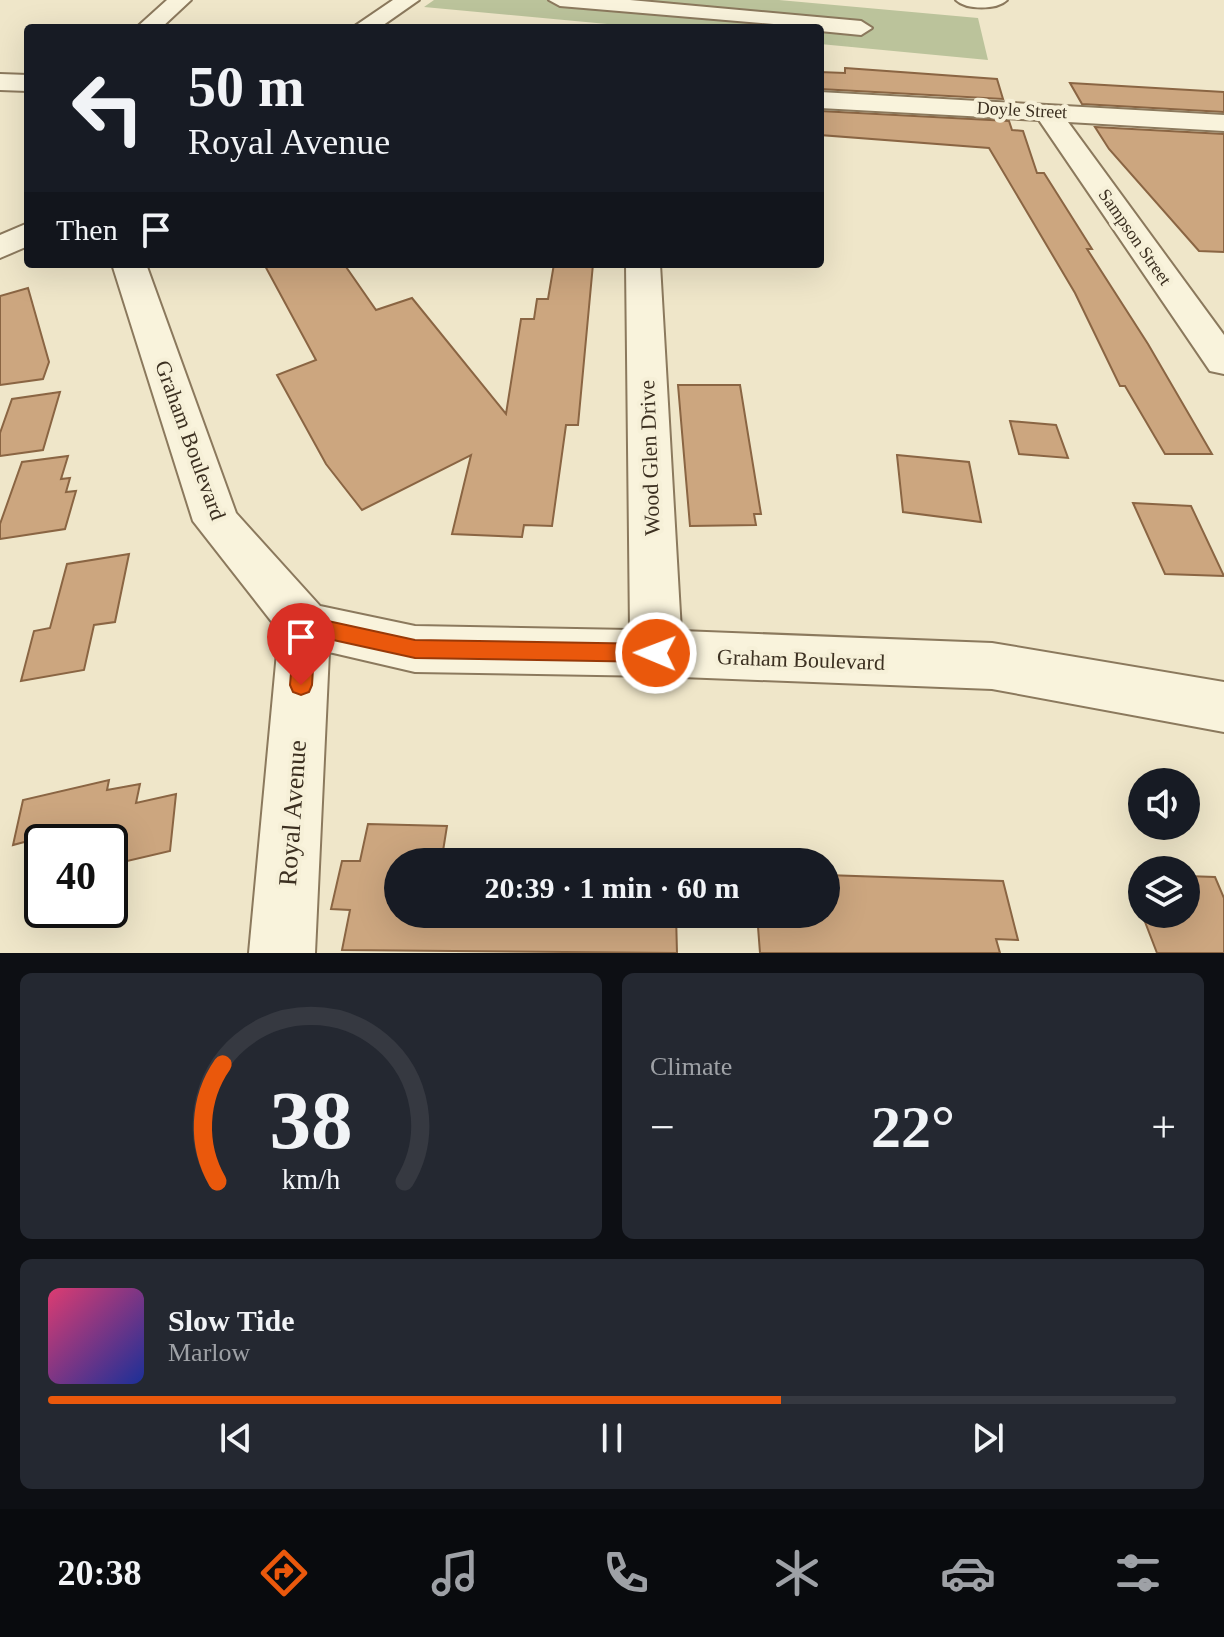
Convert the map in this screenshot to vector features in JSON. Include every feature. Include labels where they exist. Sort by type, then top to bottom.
[{"type":"street","points":[[152,24],[180,0]]},
{"type":"street","points":[[369,24],[408,0]]},
{"type":"street","points":[[560,0],[818,24]]},
{"type":"street","points":[[967,0],[996,0]]},
{"type":"street","points":[[824,25],[861,28]]},
{"type":"street","points":[[0,82],[24,83]]},
{"type":"street","name":"Doyle Street","points":[[824,100],[1224,123]]},
{"type":"street","name":"Sampson Street","points":[[1046,111],[1224,362]]},
{"type":"street","points":[[0,248],[24,235]]},
{"type":"street","name":"Graham Boulevard","points":[[130,268],[216,521],[305,625],[415,649],[656,653],[992,666],[1224,707]]},
{"type":"street","name":"Wood Glen Drive","points":[[643,268],[656,653]]},
{"type":"street","name":"Royal Avenue","points":[[282,953],[305,625]]},
{"type":"green space","points":[[434,0],[779,0],[978,18],[988,60],[824,44],[824,24],[607,24],[424,7]]},
{"type":"building","points":[[845,68],[997,79],[1003,99],[824,89],[824,72],[845,73]]},
{"type":"building","points":[[1070,83],[1224,92],[1224,112],[1082,104]]},
{"type":"building","points":[[824,111],[1009,121],[1012,130],[1023,131],[1037,173],[1044,173],[1092,249],[1087,249],[1148,344],[1212,454],[1165,454],[1125,386],[1120,386],[1075,293],[989,148],[824,135]]},
{"type":"building","points":[[1095,127],[1224,134],[1224,252],[1199,251],[1109,149]]},
{"type":"building","points":[[266,268],[347,268],[376,310],[412,298],[506,414],[521,319],[534,319],[537,299],[548,299],[553,268],[593,268],[578,425],[566,425],[552,526],[524,525],[522,537],[452,534],[471,455],[362,510],[326,464],[277,375],[316,360]]},
{"type":"building","points":[[28,288],[49,362],[43,379],[0,385],[0,296]]},
{"type":"building","points":[[678,385],[740,385],[761,514],[754,514],[756,525],[690,526]]},
{"type":"building","points":[[60,392],[43,450],[0,456],[0,433],[12,399]]},
{"type":"building","points":[[1010,421],[1056,425],[1068,458],[1019,454]]},
{"type":"building","points":[[897,455],[969,462],[981,522],[903,512]]},
{"type":"building","points":[[68,456],[61,479],[70,478],[66,492],[76,491],[65,529],[0,539],[0,524],[22,462]]},
{"type":"building","points":[[1133,503],[1191,506],[1224,576],[1165,574]]},
{"type":"building","points":[[129,554],[115,622],[94,625],[84,670],[21,681],[34,631],[50,628],[67,564]]},
{"type":"building","points":[[109,780],[107,790],[140,784],[136,803],[176,794],[170,851],[128,861],[128,824],[24,824],[24,842],[13,845],[23,800]]},
{"type":"building","points":[[368,824],[447,826],[443,848],[384,848],[384,928],[676,928],[677,953],[342,950],[350,910],[331,909],[342,861],[360,861]]},
{"type":"building","points":[[840,875],[1003,881],[1018,940],[996,939],[1000,953],[760,953],[758,928],[840,928]]},
{"type":"building","points":[[1200,876],[1215,877],[1224,898],[1224,953],[1157,953],[1147,928],[1200,928]]},
{"type":"route","points":[[301,685],[305,625],[415,649],[656,653]]}]
